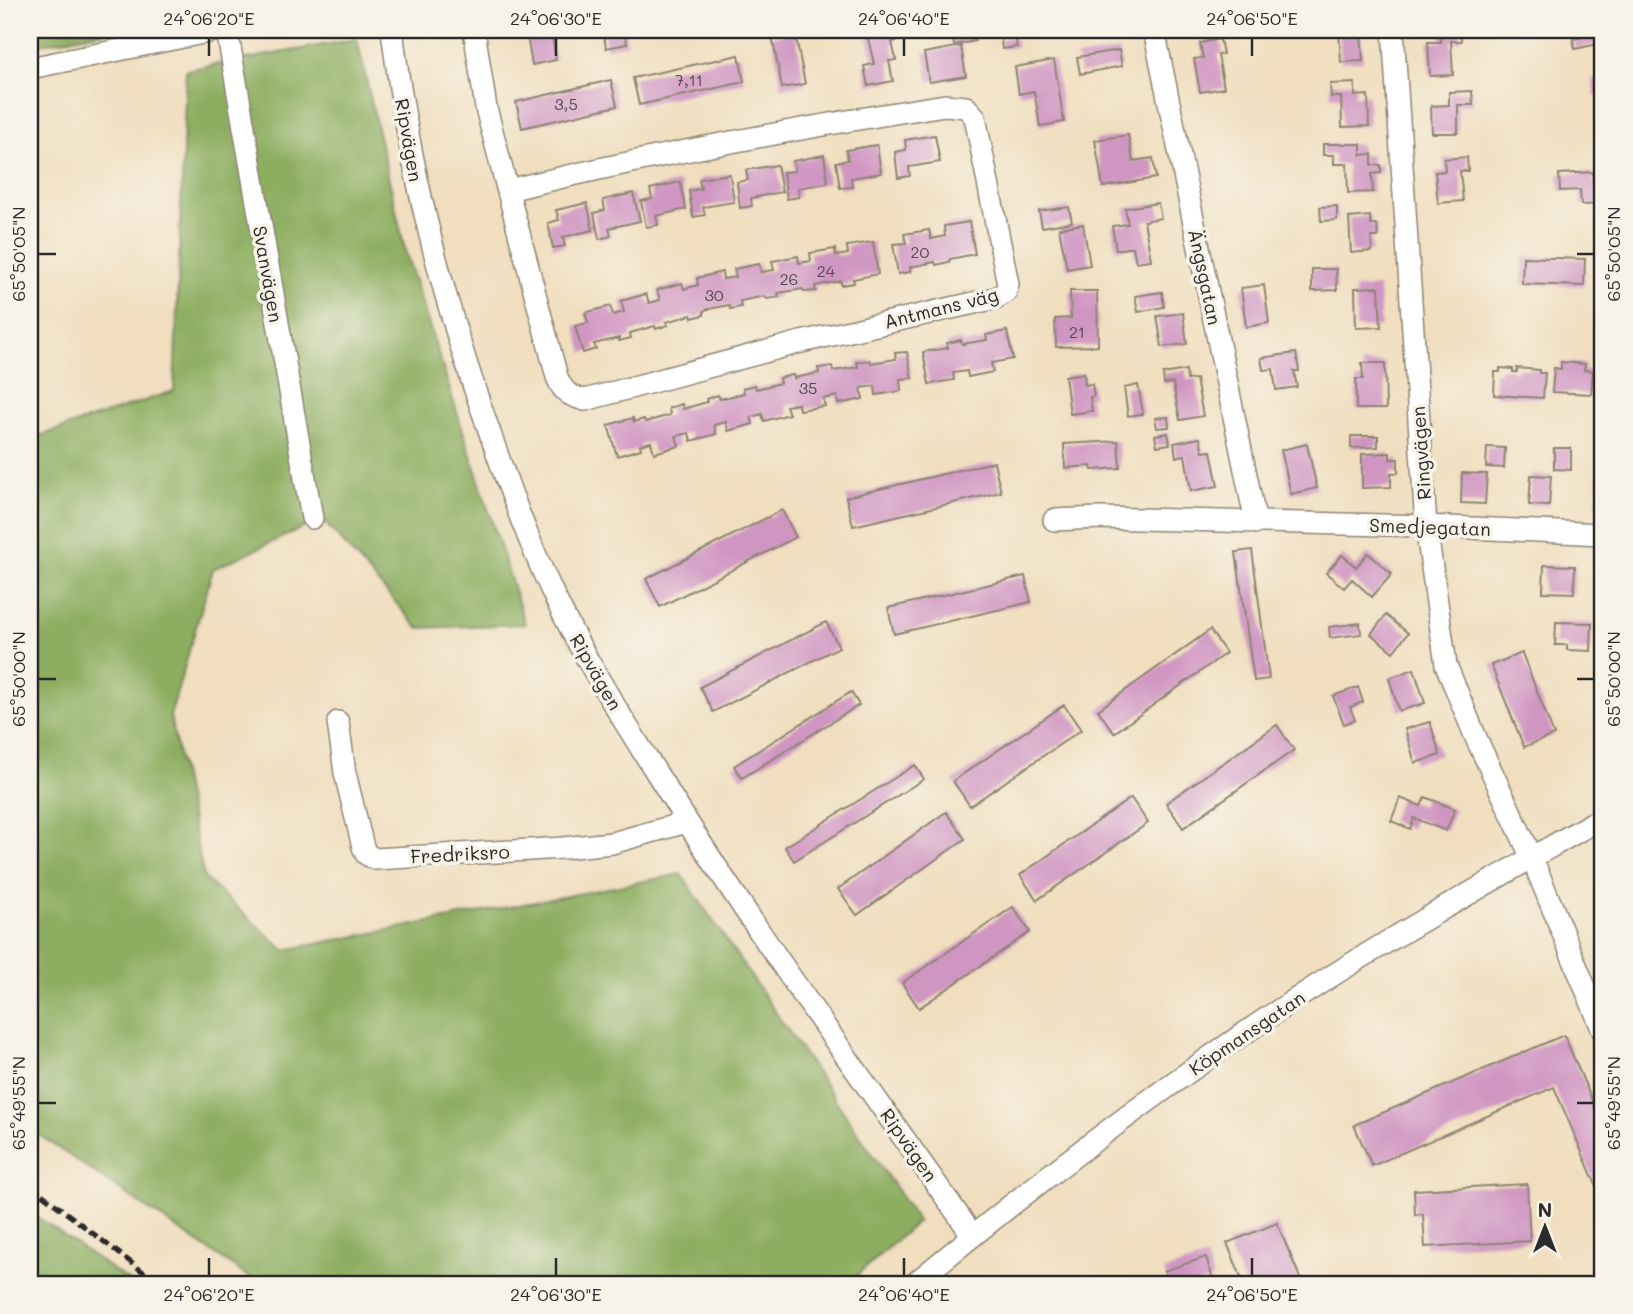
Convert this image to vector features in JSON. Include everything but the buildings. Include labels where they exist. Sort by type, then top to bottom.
[{"type":"street","points":[[30,68],[218,30]]},
{"type":"street","name":"Svanvägen","points":[[227,30],[312,518]]},
{"type":"street","name":"Ripvägen","points":[[392,30],[412,160],[438,274],[506,479],[537,558],[564,615],[603,688],[748,915],[973,1236]]},
{"type":"street","name":"Antmans väg","points":[[474,30],[486,108],[556,377],[561,388],[570,396],[585,400],[801,342],[996,298],[1006,292],[1009,284],[975,117],[966,107],[945,105],[782,132],[625,163],[508,190]]},
{"type":"street","name":"Ängsgatan","points":[[1154,30],[1256,523]]},
{"type":"street","name":"Ringvägen","points":[[1394,30],[1426,526],[1446,665],[1476,738],[1532,858],[1603,1031]]},
{"type":"street","name":"Smedjegatan","points":[[1054,520],[1100,518],[1426,526],[1603,534]]},
{"type":"street","name":"Fredriksro","points":[[338,722],[345,772],[363,847],[366,854],[375,859],[612,843],[687,822]]},
{"type":"street","name":"Köpmansgatan","points":[[914,1284],[1108,1131],[1236,1039],[1364,956],[1603,817]]},
{"type":"green space","points":[[30,30],[115,30],[30,46]]},
{"type":"green space","points":[[357,39],[405,250],[525,624],[418,628],[322,519],[213,569],[170,716],[204,878],[284,950],[681,874],[918,1221],[847,1284],[259,1284],[30,1129],[30,439],[174,391],[186,70]]},
{"type":"green space","points":[[30,1212],[133,1284],[30,1284]]},
{"type":"railway","points":[[30,1185],[159,1284]]}]
